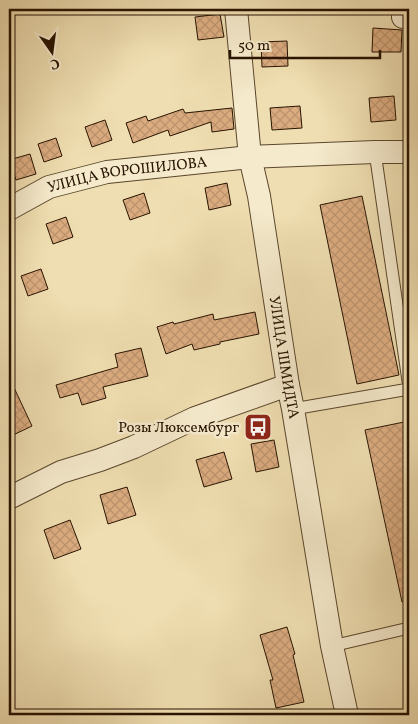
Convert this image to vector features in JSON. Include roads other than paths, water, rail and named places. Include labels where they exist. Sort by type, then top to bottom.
[{"type":"street","name":"УЛИЦА ШМИДТА","points":[[236,9],[250,157],[259,196],[288,385],[332,646],[347,715]]},
{"type":"street","points":[[250,157],[409,152]]},
{"type":"street","name":"УЛИЦА ВОРОШИЛОВА","points":[[9,209],[49,187],[108,172],[250,157]]},
{"type":"street","points":[[9,498],[61,472],[134,447],[195,418],[288,385]]},
{"type":"lane","points":[[293,409],[409,389],[375,152]]},
{"type":"lane","points":[[332,646],[409,628]]},
{"type":"place","name":"Розы Люксембург","points":[[258,427]]}]
